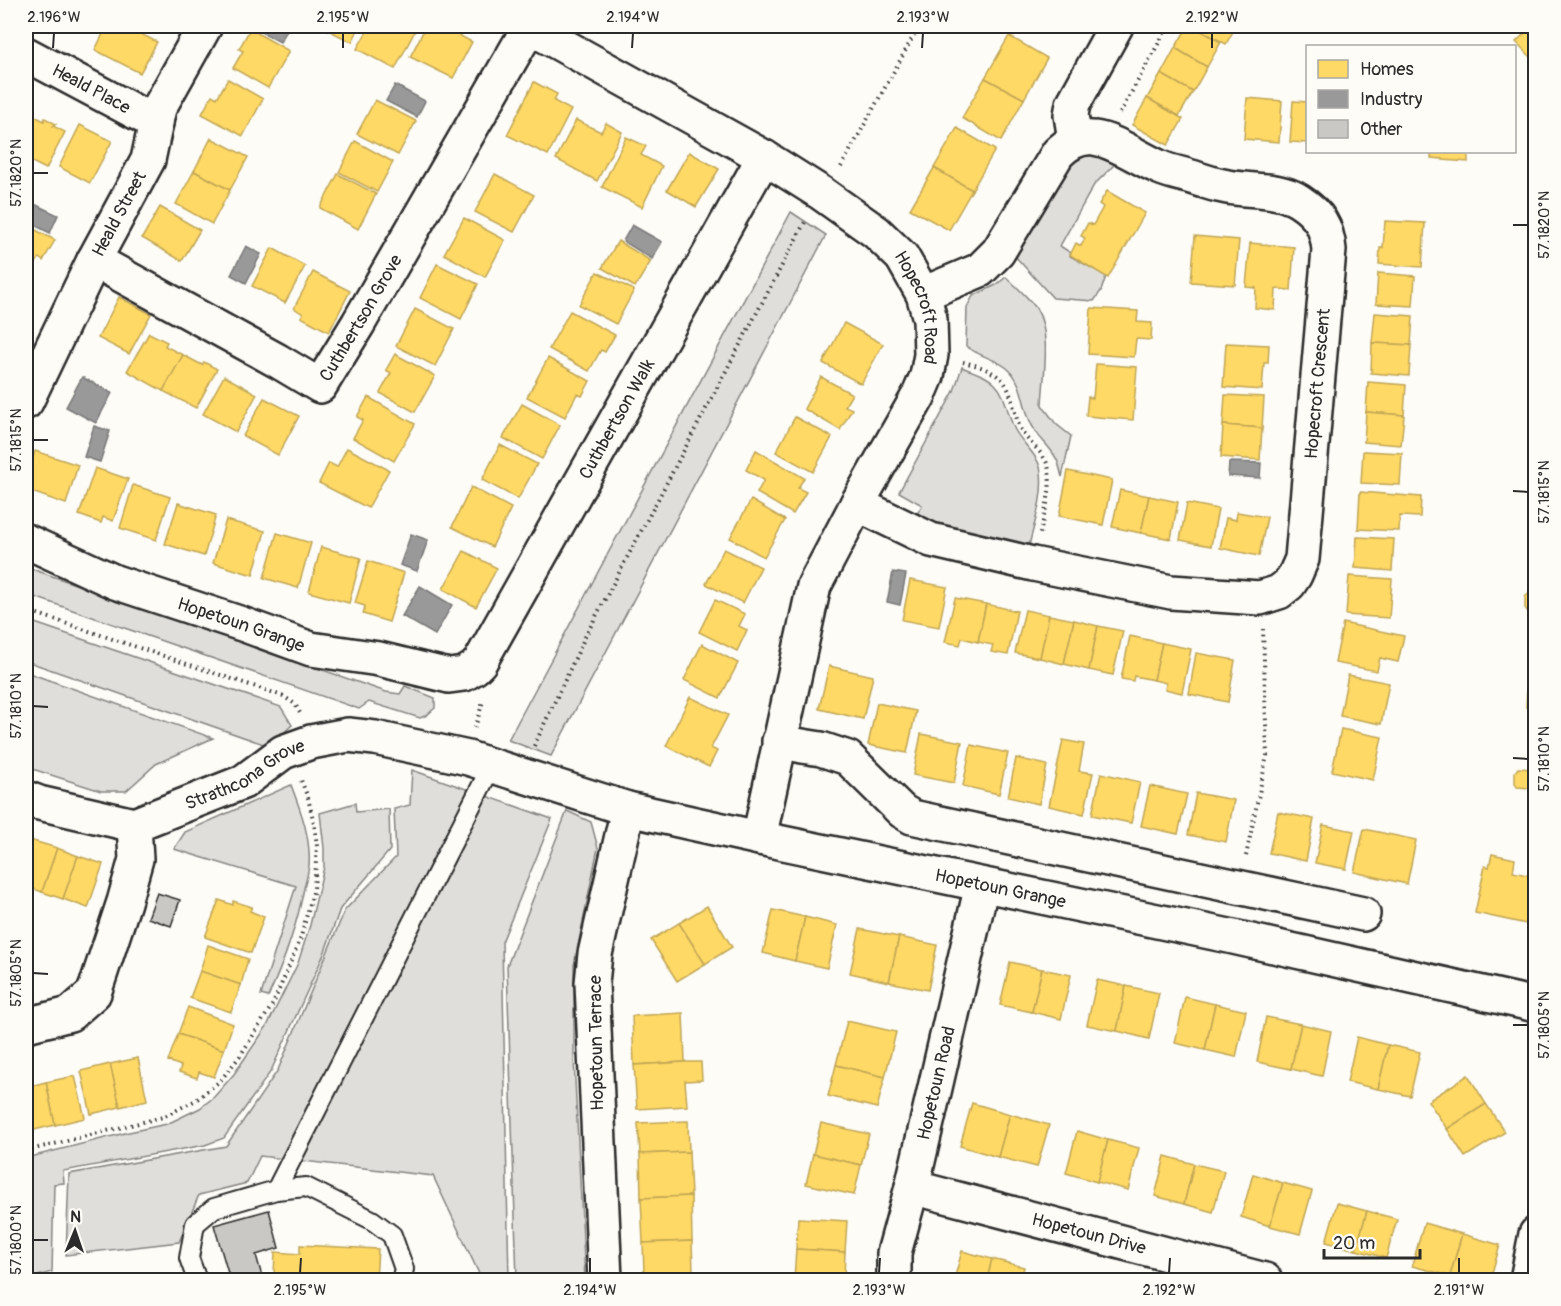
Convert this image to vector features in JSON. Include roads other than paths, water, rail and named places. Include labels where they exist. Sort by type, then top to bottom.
[{"type":"street","name":"Heald Street","points":[[26,402],[94,260],[148,160],[159,108],[205,26]]},
{"type":"street","name":"Hopecroft Road","points":[[529,26],[764,157],[830,182],[902,257],[923,294],[930,320],[931,355],[927,376],[919,395],[857,504],[814,586],[759,838]]},
{"type":"street","name":"Cuthbertson Grove","points":[[94,260],[320,386],[529,26]]},
{"type":"street","points":[[923,294],[980,270],[998,252],[1058,153],[1065,146],[1090,140],[1071,115],[1073,104],[1107,29]]},
{"type":"street","name":"Heald Place","points":[[26,54],[156,123]]},
{"type":"street","name":"Hopecroft Crescent","points":[[857,504],[931,540],[1170,592],[1260,598],[1279,592],[1295,575],[1302,559],[1328,267],[1328,240],[1323,224],[1313,211],[1297,200],[1277,193],[1224,187],[1159,167],[1090,140]]},
{"type":"street","name":"Cuthbertson Walk","points":[[464,674],[480,662],[764,157]]},
{"type":"street","name":"Hopetoun Grange","points":[[26,541],[115,582],[311,649],[380,659],[449,676],[464,674]]},
{"type":"street","name":"Strathcona Grove","points":[[134,825],[243,782],[283,752],[311,742],[348,735],[494,766]]},
{"type":"street","points":[[780,741],[821,749],[848,758],[902,811],[912,817],[1358,913],[1345,962]]},
{"type":"street","name":"Hopetoun Grange","points":[[494,766],[628,809],[1229,936],[1536,1005]]},
{"type":"street","points":[[26,798],[134,825],[136,859],[94,993],[70,1014],[26,1025]]},
{"type":"street","name":"Hopetoun Terrace","points":[[605,1281],[592,983],[595,954],[628,809]]},
{"type":"street","name":"Hopetoun Road","points":[[894,1281],[894,1253],[912,1187],[982,885]]},
{"type":"street","name":"Hopetoun Drive","points":[[912,1187],[1265,1281]]},
{"type":"street","points":[[1527,1281],[1536,1234]]},
{"type":"lane","points":[[276,1190],[494,766]]},
{"type":"lane","points":[[197,1281],[189,1258],[195,1224],[214,1208],[276,1190],[306,1187],[372,1220],[392,1235],[404,1269],[401,1281]]}]
